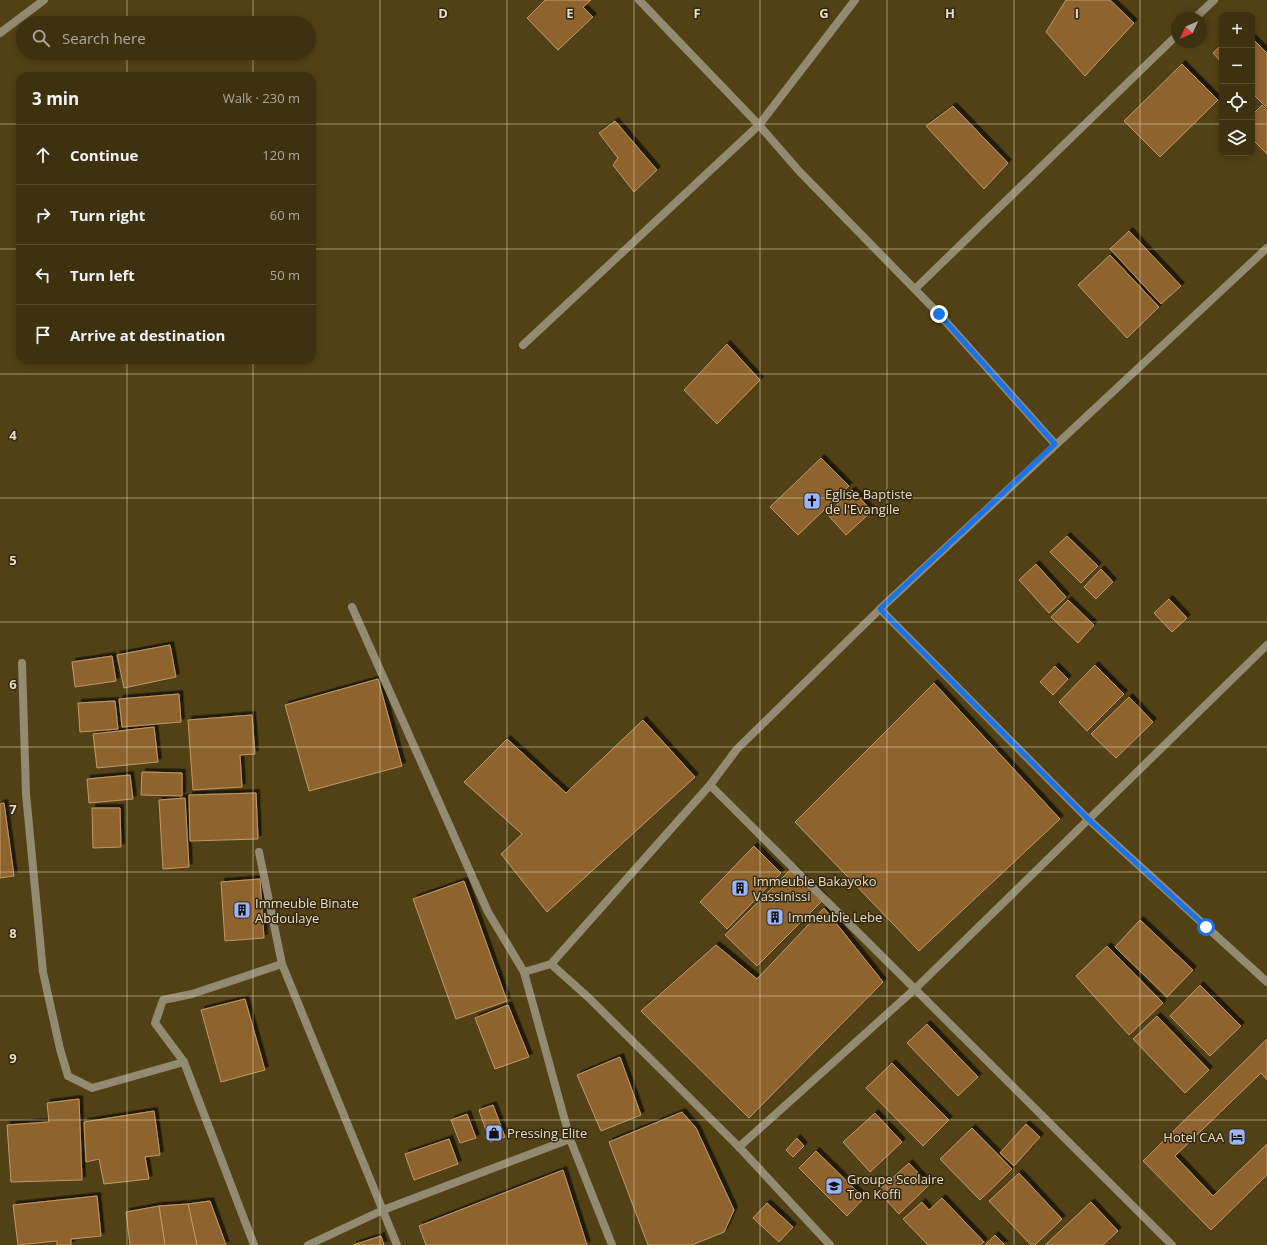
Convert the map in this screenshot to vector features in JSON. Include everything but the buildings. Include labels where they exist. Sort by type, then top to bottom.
[{"type":"street","points":[[23,16],[44,0]]},
{"type":"street","points":[[639,0],[759,125],[800,171],[939,314],[1055,444]]},
{"type":"street","points":[[523,345],[759,125],[855,0]]},
{"type":"street","points":[[1201,12],[1214,0]]},
{"type":"street","points":[[0,33],[16,21]]},
{"type":"street","points":[[914,289],[1171,41]]},
{"type":"street","points":[[524,972],[551,964],[710,784],[737,749],[880,609],[1055,444],[1267,248]]},
{"type":"street","points":[[352,607],[488,912],[524,972],[570,1138],[612,1245]]},
{"type":"street","points":[[880,609],[1088,819],[1267,982]]},
{"type":"street","points":[[739,1147],[916,988],[1267,645]]},
{"type":"street","points":[[22,663],[26,794],[43,972],[60,1049],[68,1076],[92,1088],[184,1062]]},
{"type":"street","points":[[710,784],[1172,1245]]},
{"type":"street","points":[[259,852],[282,964],[397,1245]]},
{"type":"street","points":[[254,1245],[184,1062],[155,1022],[163,1000],[192,994],[282,964]]},
{"type":"street","points":[[551,964],[589,998],[739,1147],[830,1245]]},
{"type":"street","points":[[308,1245],[383,1210],[570,1138]]},
{"type":"place","name":"Eglise Baptiste de l'Evangile","points":[[812,501]]},
{"type":"place","name":"Immeuble Bakayoko Vassinissi","points":[[740,888]]},
{"type":"place","name":"Immeuble Binate Abdoulaye","points":[[242,910]]},
{"type":"place","name":"Immeuble Lebe","points":[[775,917]]},
{"type":"place","name":"Pressing Elite","points":[[494,1133]]},
{"type":"place","name":"Hotel CAA","points":[[1237,1137]]},
{"type":"place","name":"Groupe Scolaire Ton Koffi","points":[[834,1186]]},
{"type":"route","points":[[939,314],[1055,444],[880,609],[1088,819],[1206,927]]}]
